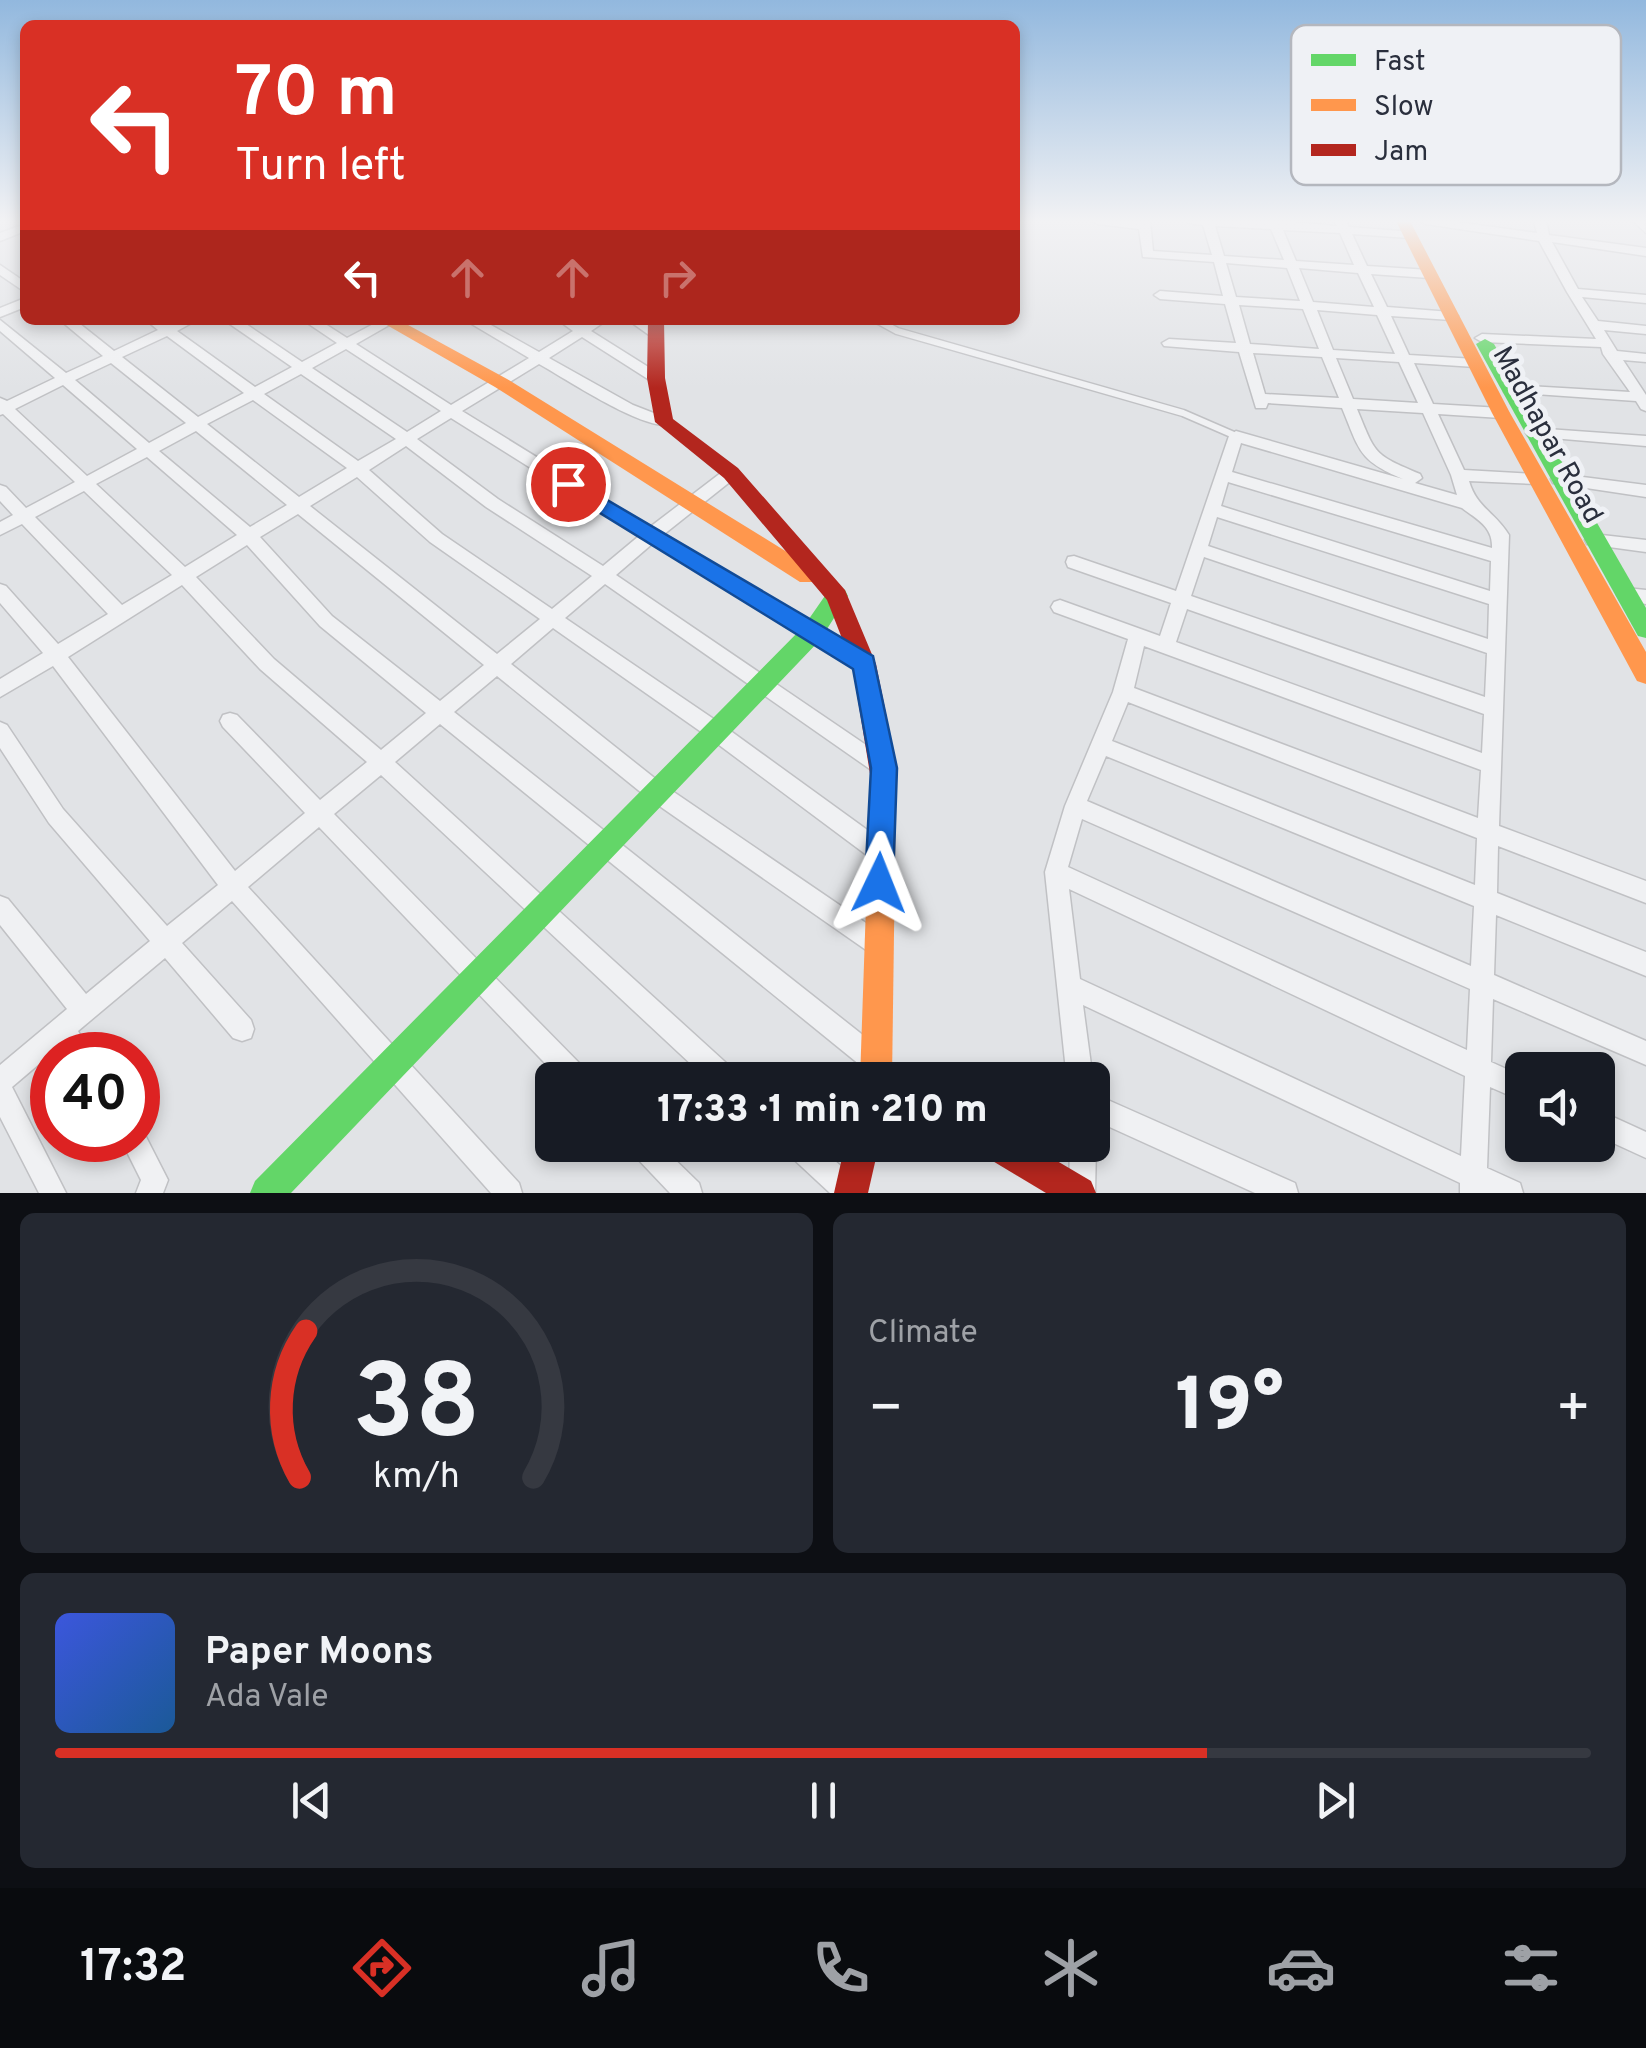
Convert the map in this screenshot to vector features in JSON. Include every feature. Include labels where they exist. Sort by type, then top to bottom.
[{"type":"street","points":[[1224,277],[1260,402],[1501,414]]},
{"type":"street","points":[[1296,277],[1367,451],[1380,462],[1468,504],[1490,520],[1501,536],[1473,1184]]},
{"type":"street","points":[[1364,277],[1459,475],[1468,504]]},
{"type":"street","name":"Madhapar Road","points":[[1430,277],[1501,414],[1636,596],[1646,629]]},
{"type":"street","name":"Madhapar Road","points":[[1445,277],[1533,434],[1548,479],[1646,674]]},
{"type":"street","points":[[1565,277],[1642,397]]},
{"type":"street","points":[[1573,292],[1646,299]]},
{"type":"street","points":[[1160,295],[1451,316]]},
{"type":"street","points":[[0,324],[249,536],[326,622],[604,843],[865,1062]]},
{"type":"street","points":[[73,325],[655,792],[877,944]]},
{"type":"street","points":[[160,325],[358,469],[436,538],[714,730],[880,852]]},
{"type":"street","points":[[179,325],[2,407],[184,576],[267,664],[381,762],[706,1062]]},
{"type":"street","points":[[239,325],[407,439],[492,503],[604,575],[884,768]]},
{"type":"street","points":[[318,325],[451,412],[864,664]]},
{"type":"street","points":[[0,528],[381,325]]},
{"type":"street","points":[[395,325],[500,382],[694,500],[837,596]]},
{"type":"street","points":[[481,325],[628,408],[664,422],[731,474],[837,596],[864,664],[884,768],[876,1062]]},
{"type":"street","points":[[575,325],[656,378]]},
{"type":"street","points":[[0,689],[592,325]]},
{"type":"street","points":[[648,325],[664,422]]},
{"type":"street","points":[[1598,325],[1646,330]]},
{"type":"street","points":[[1482,338],[1608,349],[1646,358]]},
{"type":"street","points":[[1169,343],[1475,362]]},
{"type":"street","points":[[1509,389],[1642,397]]},
{"type":"street","points":[[1533,434],[1646,441]]},
{"type":"street","points":[[1166,646],[1236,436],[1468,504]]},
{"type":"street","points":[[53,1193],[2,1096],[62,1029],[550,619],[731,474]]},
{"type":"street","points":[[1223,474],[1500,557]]},
{"type":"street","points":[[1459,475],[1548,479],[1646,491]]},
{"type":"street","points":[[0,490],[120,615]]},
{"type":"street","points":[[1212,509],[1498,600]]},
{"type":"street","points":[[1593,540],[1646,546]]},
{"type":"street","points":[[1198,549],[1496,649]]},
{"type":"street","points":[[1074,562],[1494,709]]},
{"type":"street","points":[[0,591],[56,655],[232,885],[509,1193]]},
{"type":"street","points":[[267,1193],[812,633],[837,596]]},
{"type":"street","points":[[1060,607],[1491,765]]},
{"type":"street","points":[[1078,1062],[1056,872],[1075,806],[1123,692],[1138,635]]},
{"type":"street","points":[[1123,692],[1646,892]]},
{"type":"street","points":[[230,720],[560,1062]]},
{"type":"street","points":[[0,731],[56,816],[242,1029]]},
{"type":"street","points":[[1102,746],[1646,964]]},
{"type":"street","points":[[1075,806],[1646,1052]]},
{"type":"street","points":[[1056,872],[1505,1081]]},
{"type":"street","points":[[0,906],[84,1011]]},
{"type":"street","points":[[1067,985],[1473,1184],[1510,1193]]},
{"type":"street","points":[[1110,1114],[1285,1193]]},
{"type":"street","points":[[1615,1131],[1646,1145]]},
{"type":"street","points":[[148,1162],[154,1180],[149,1193]]},
{"type":"street","points":[[659,1162],[689,1193]]},
{"type":"street","points":[[816,1162],[850,1193],[858,1162]]},
{"type":"street","points":[[1027,1162],[1074,1189],[1080,1162]]},
{"type":"lane","points":[[886,325],[1183,413],[1236,436]]},
{"type":"traffic: fast","points":[[1485,344],[1646,629]]},
{"type":"traffic: fast","points":[[267,1193],[812,633],[837,596]]},
{"type":"traffic: slow","points":[[1431,277],[1501,413],[1646,674]]},
{"type":"traffic: slow","points":[[395,325],[501,383],[808,576]]},
{"type":"traffic: slow","points":[[876,1062],[883,789]]},
{"type":"traffic: jam","points":[[656,325],[656,378],[664,422],[731,473],[837,596],[864,664],[884,768],[883,789]]},
{"type":"traffic: jam","points":[[851,1193],[858,1162]]},
{"type":"traffic: jam","points":[[1027,1162],[1079,1193]]},
{"type":"route","points":[[568,484],[864,664],[884,768],[879,883]]}]
